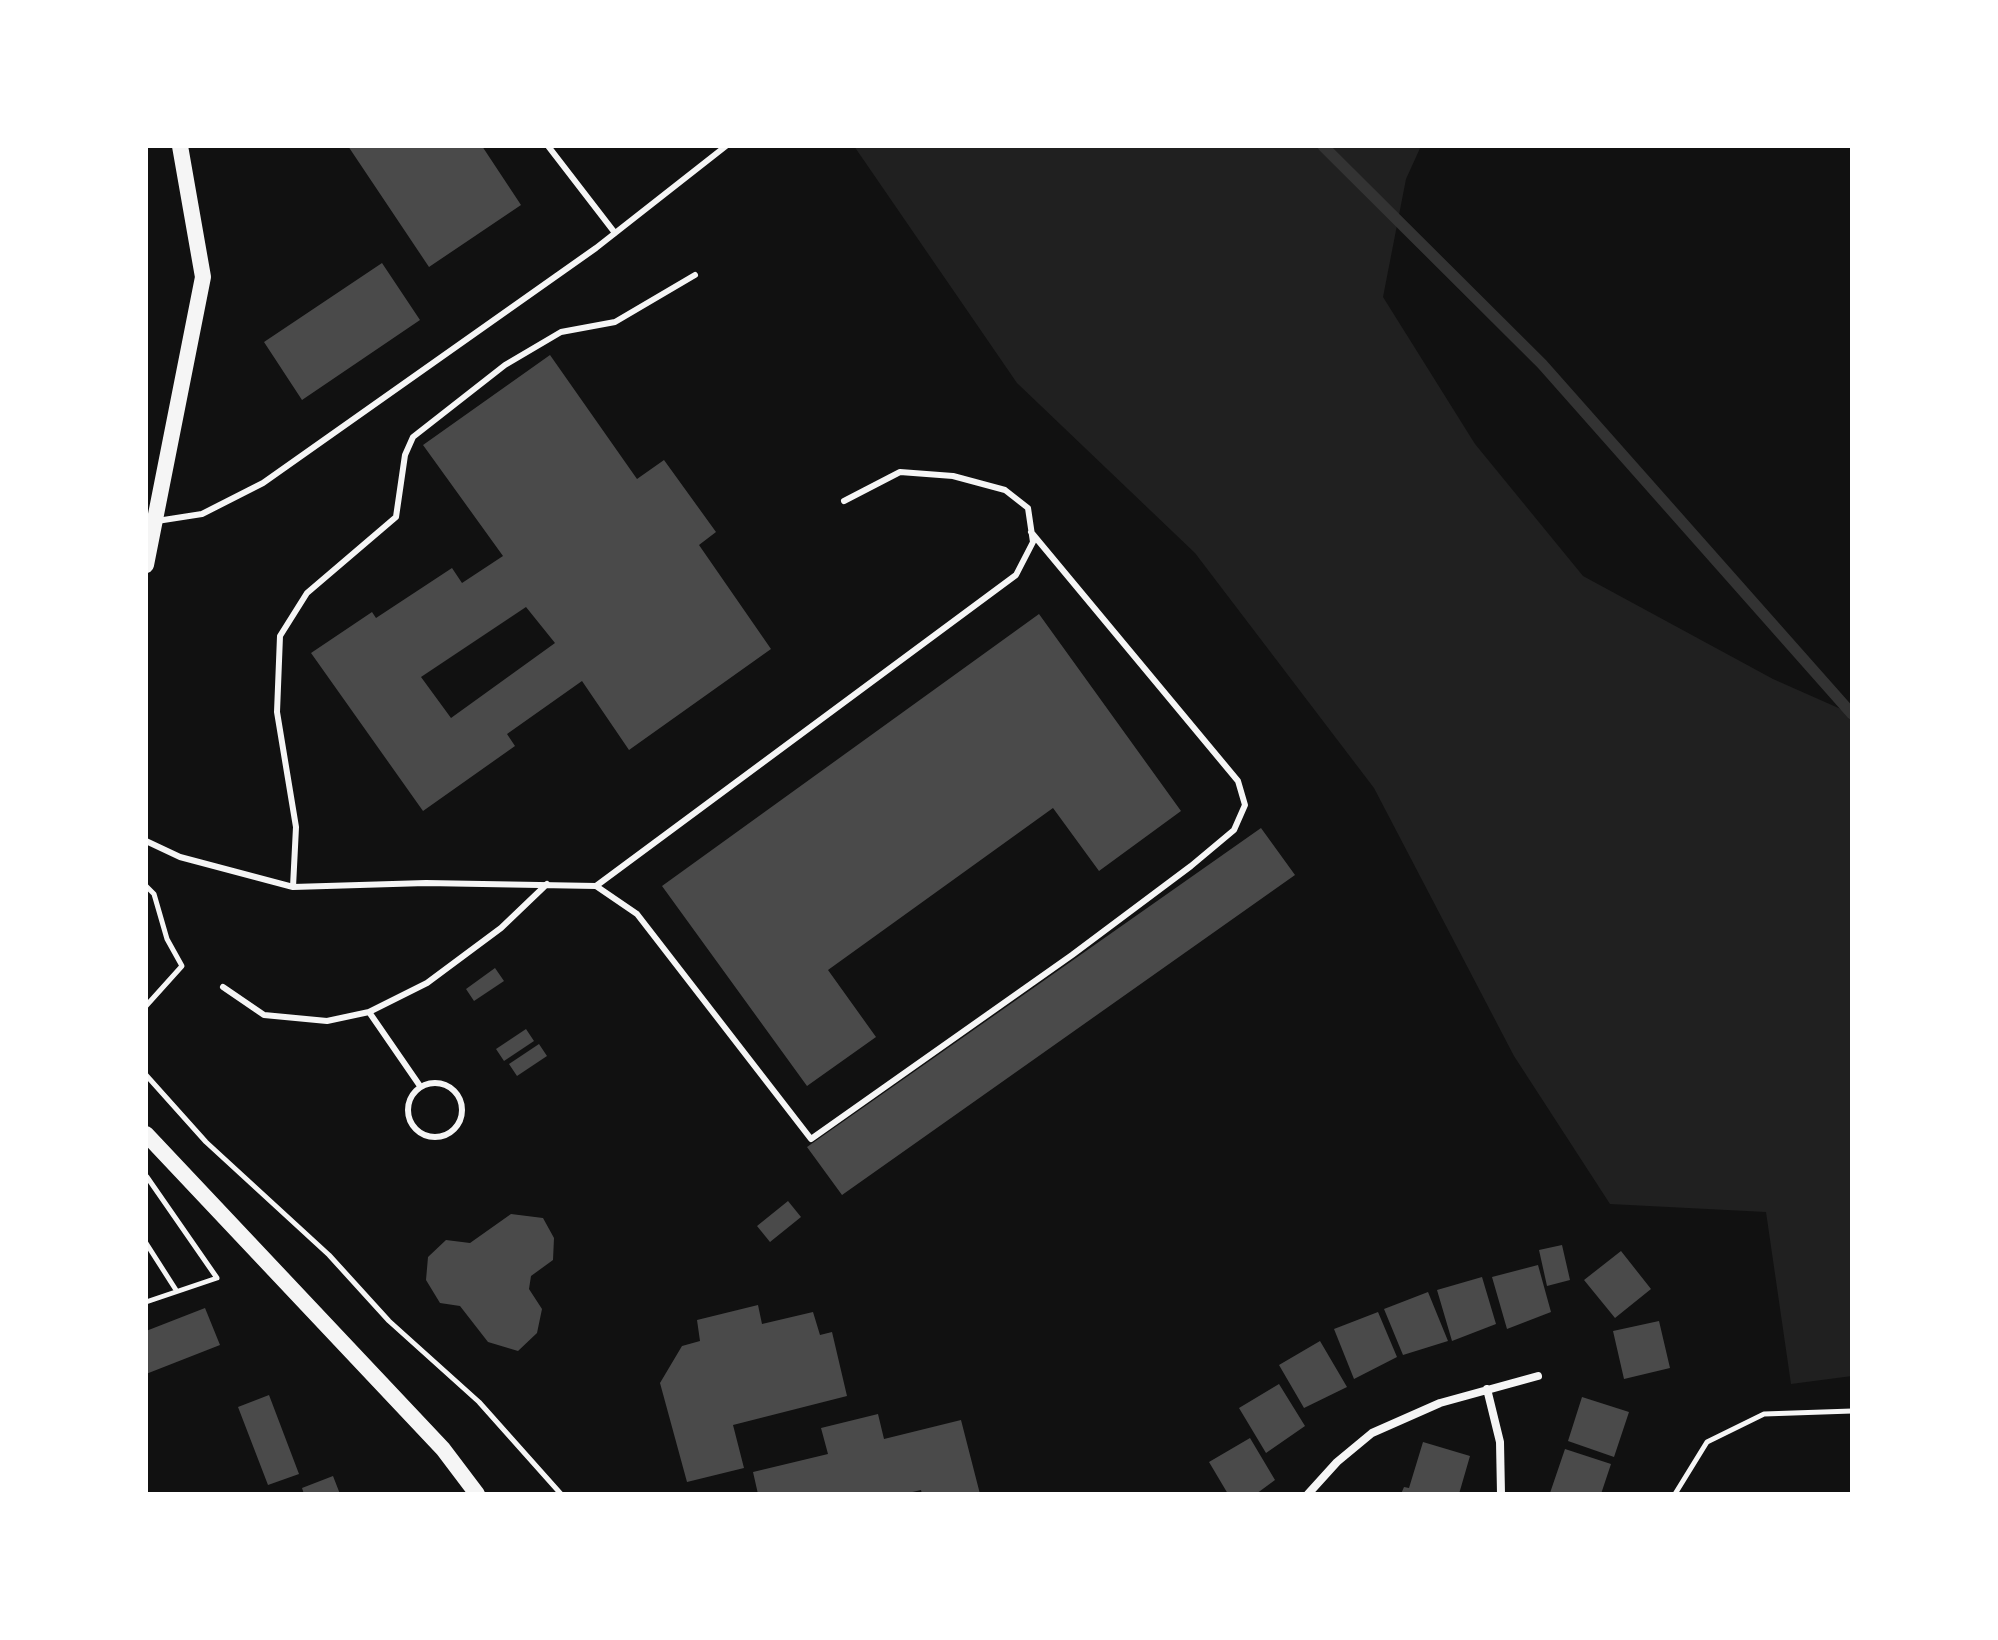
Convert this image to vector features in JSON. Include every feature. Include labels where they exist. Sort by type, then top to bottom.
[{"type":"main road","points":[[146,565],[203,277],[180,146]]},
{"type":"main road","points":[[146,1134],[443,1449],[477,1494]]},
{"type":"street","points":[[1308,1494],[1337,1462],[1372,1433],[1406,1415],[1538,1376]]},
{"type":"street","points":[[1487,1389],[1500,1442],[1501,1494]]},
{"type":"lane","points":[[548,146],[615,233]]},
{"type":"lane","points":[[157,521],[202,514],[263,483],[615,233],[726,146]]},
{"type":"lane","points":[[293,887],[296,827],[277,712],[280,636],[307,593],[396,517],[405,455],[413,437],[505,365],[561,332],[615,322],[695,275]]},
{"type":"lane","points":[[596,886],[1016,575],[1033,542],[1028,508],[1005,490],[953,476],[900,472],[844,501]]},
{"type":"lane","points":[[146,841],[180,857],[293,887],[596,886],[637,914],[811,1139],[1072,955],[1223,839],[1234,830],[1245,805],[1238,781],[1031,532]]},
{"type":"lane","points":[[223,987],[264,1015],[327,1021],[369,1012],[427,983],[501,928],[547,884]]},
{"type":"lane","points":[[369,1012],[420,1086]]},
{"type":"lane","points":[[446,1084],[459,1095],[461,1121],[449,1134],[431,1137],[415,1128],[407,1111],[409,1101],[420,1086],[446,1084]]},
{"type":"path","points":[[146,886],[154,894],[167,939],[182,966],[146,1006]]},
{"type":"path","points":[[146,1075],[206,1142],[329,1255],[389,1321],[479,1402],[561,1494]]},
{"type":"path","points":[[146,1176],[217,1278],[146,1302]]},
{"type":"path","points":[[146,1243],[176,1290]]},
{"type":"path","points":[[1675,1494],[1707,1442],[1764,1414],[1852,1411]]},
{"type":"shaded area","points":[[854,146],[1421,146],[1406,179],[1383,297],[1475,444],[1583,576],[1773,679],[1852,714],[1852,1376],[1791,1384],[1766,1212],[1610,1204],[1514,1056],[1374,788],[1195,553],[1017,383]]},
{"type":"building","points":[[348,146],[482,146],[521,205],[429,267]]},
{"type":"building","points":[[382,263],[420,320],[302,400],[264,342]]},
{"type":"building","points":[[550,355],[637,479],[664,460],[716,532],[699,545],[771,649],[629,750],[582,681],[507,734],[515,746],[423,811],[311,653],[372,612],[376,618],[452,568],[462,583],[503,556],[423,445]],"holes":[[[526,607],[555,643],[451,718],[421,677]]]},
{"type":"building","points":[[1039,614],[1181,811],[1099,871],[1053,808],[828,970],[876,1037],[807,1086],[662,886]]},
{"type":"building","points":[[1261,828],[1295,875],[842,1195],[807,1147]]},
{"type":"building","points":[[495,968],[504,981],[474,1001],[466,989]]},
{"type":"building","points":[[526,1029],[534,1041],[504,1061],[496,1049]]},
{"type":"building","points":[[539,1044],[547,1056],[517,1076],[509,1064]]},
{"type":"building","points":[[788,1201],[801,1217],[770,1242],[757,1226]]},
{"type":"building","points":[[511,1214],[543,1218],[554,1238],[553,1260],[531,1276],[529,1289],[542,1309],[537,1333],[518,1351],[488,1342],[460,1306],[440,1303],[426,1280],[428,1257],[446,1240],[470,1243]]},
{"type":"building","points":[[1562,1245],[1570,1280],[1547,1286],[1539,1250]]},
{"type":"building","points":[[1621,1251],[1651,1289],[1615,1318],[1584,1280]]},
{"type":"building","points":[[1538,1265],[1551,1312],[1507,1329],[1492,1277]]},
{"type":"building","points":[[1482,1277],[1496,1324],[1452,1341],[1437,1290]]},
{"type":"building","points":[[1428,1292],[1448,1341],[1403,1355],[1384,1309]]},
{"type":"building","points":[[758,1305],[762,1324],[813,1312],[820,1335],[832,1332],[847,1396],[733,1425],[744,1468],[687,1482],[660,1383],[682,1346],[700,1341],[697,1320]]},
{"type":"building","points":[[205,1308],[220,1345],[146,1374],[146,1331]]},
{"type":"building","points":[[1378,1312],[1397,1357],[1354,1379],[1334,1329]]},
{"type":"building","points":[[1659,1321],[1670,1368],[1624,1379],[1613,1331]]},
{"type":"building","points":[[1320,1341],[1347,1387],[1304,1408],[1279,1365]]},
{"type":"building","points":[[1279,1384],[1305,1426],[1266,1453],[1239,1408]]},
{"type":"building","points":[[269,1395],[299,1474],[268,1485],[238,1407]]},
{"type":"building","points":[[1582,1397],[1629,1412],[1614,1457],[1568,1441]]},
{"type":"building","points":[[878,1414],[884,1439],[961,1420],[980,1494],[922,1494],[921,1490],[904,1494],[758,1494],[753,1472],[828,1454],[821,1428]]},
{"type":"building","points":[[1250,1438],[1275,1480],[1256,1494],[1228,1494],[1209,1462]]},
{"type":"building","points":[[1423,1442],[1470,1456],[1459,1494],[1401,1494],[1404,1487],[1409,1488]]},
{"type":"building","points":[[1565,1449],[1611,1464],[1601,1494],[1550,1493]]},
{"type":"building","points":[[333,1476],[340,1494],[304,1494],[302,1488]]},
{"type":"waterway","points":[[1323,146],[1542,364],[1852,714]]}]
